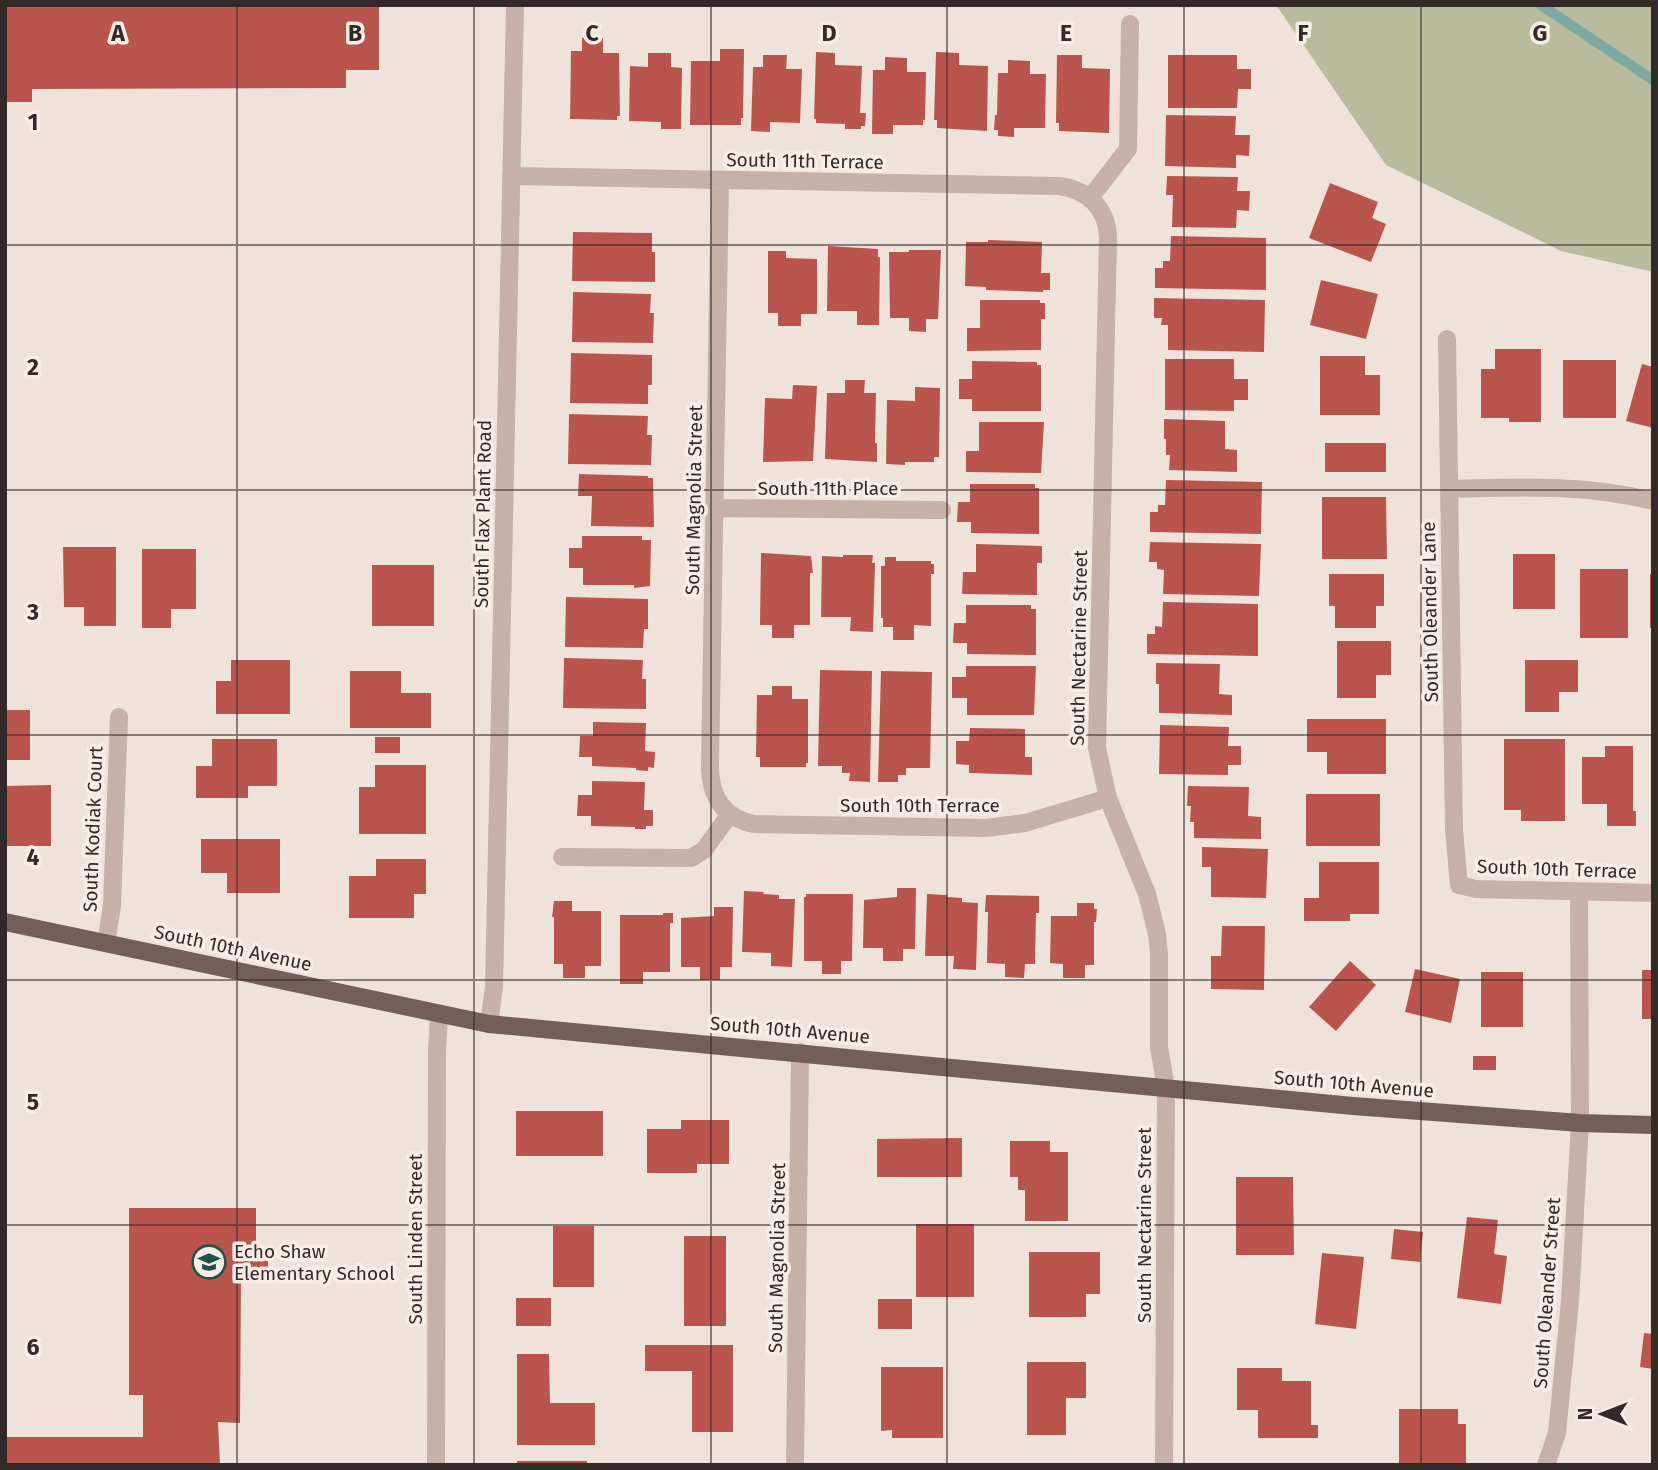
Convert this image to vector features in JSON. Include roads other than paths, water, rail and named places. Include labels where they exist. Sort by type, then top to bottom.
[{"type":"main road","name":"South 10th Avenue","points":[[5,922],[489,1024],[1353,1106],[1580,1124],[1653,1125]]},
{"type":"street","name":"South Flax Plant Road","points":[[489,1024],[494,987],[515,5]]},
{"type":"street","points":[[1092,200],[1128,149],[1130,24]]},
{"type":"street","name":"South 11th Terrace","points":[[511,176],[1058,186],[1076,190],[1092,200]]},
{"type":"street","name":"South Magnolia Street","points":[[720,180],[710,780],[716,799],[730,814]]},
{"type":"street","name":"South Nectarine Street","points":[[1092,200],[1103,216],[1108,233],[1097,748],[1108,798],[1147,894],[1155,923],[1159,954],[1159,1047],[1166,1088],[1164,1465]]},
{"type":"street","name":"South Oleander Lane","points":[[1447,339],[1454,830],[1459,885]]},
{"type":"street","points":[[1449,489],[1561,488],[1605,492],[1653,502]]},
{"type":"street","name":"South 11th Place","points":[[715,508],[942,510]]},
{"type":"street","name":"South Kodiak Court","points":[[106,943],[112,906],[119,716]]},
{"type":"street","name":"South 10th Terrace","points":[[730,814],[746,822],[759,824],[986,828],[1026,823],[1108,798]]},
{"type":"street","points":[[562,856],[691,858],[704,850],[730,814]]},
{"type":"street","name":"South 10th Terrace","points":[[1459,885],[1476,888],[1653,893]]},
{"type":"street","points":[[1579,891],[1580,1124]]},
{"type":"street","name":"South Linden Street","points":[[434,1463],[439,1014]]},
{"type":"street","name":"South Magnolia Street","points":[[795,1465],[800,1052]]},
{"type":"street","name":"South Oleander Street","points":[[1546,1465],[1557,1433],[1569,1315],[1580,1124]]},
{"type":"waterway","points":[[1541,5],[1653,80]]},
{"type":"place","name":"Echo Shaw Elementary School","points":[[209,1262]]}]
